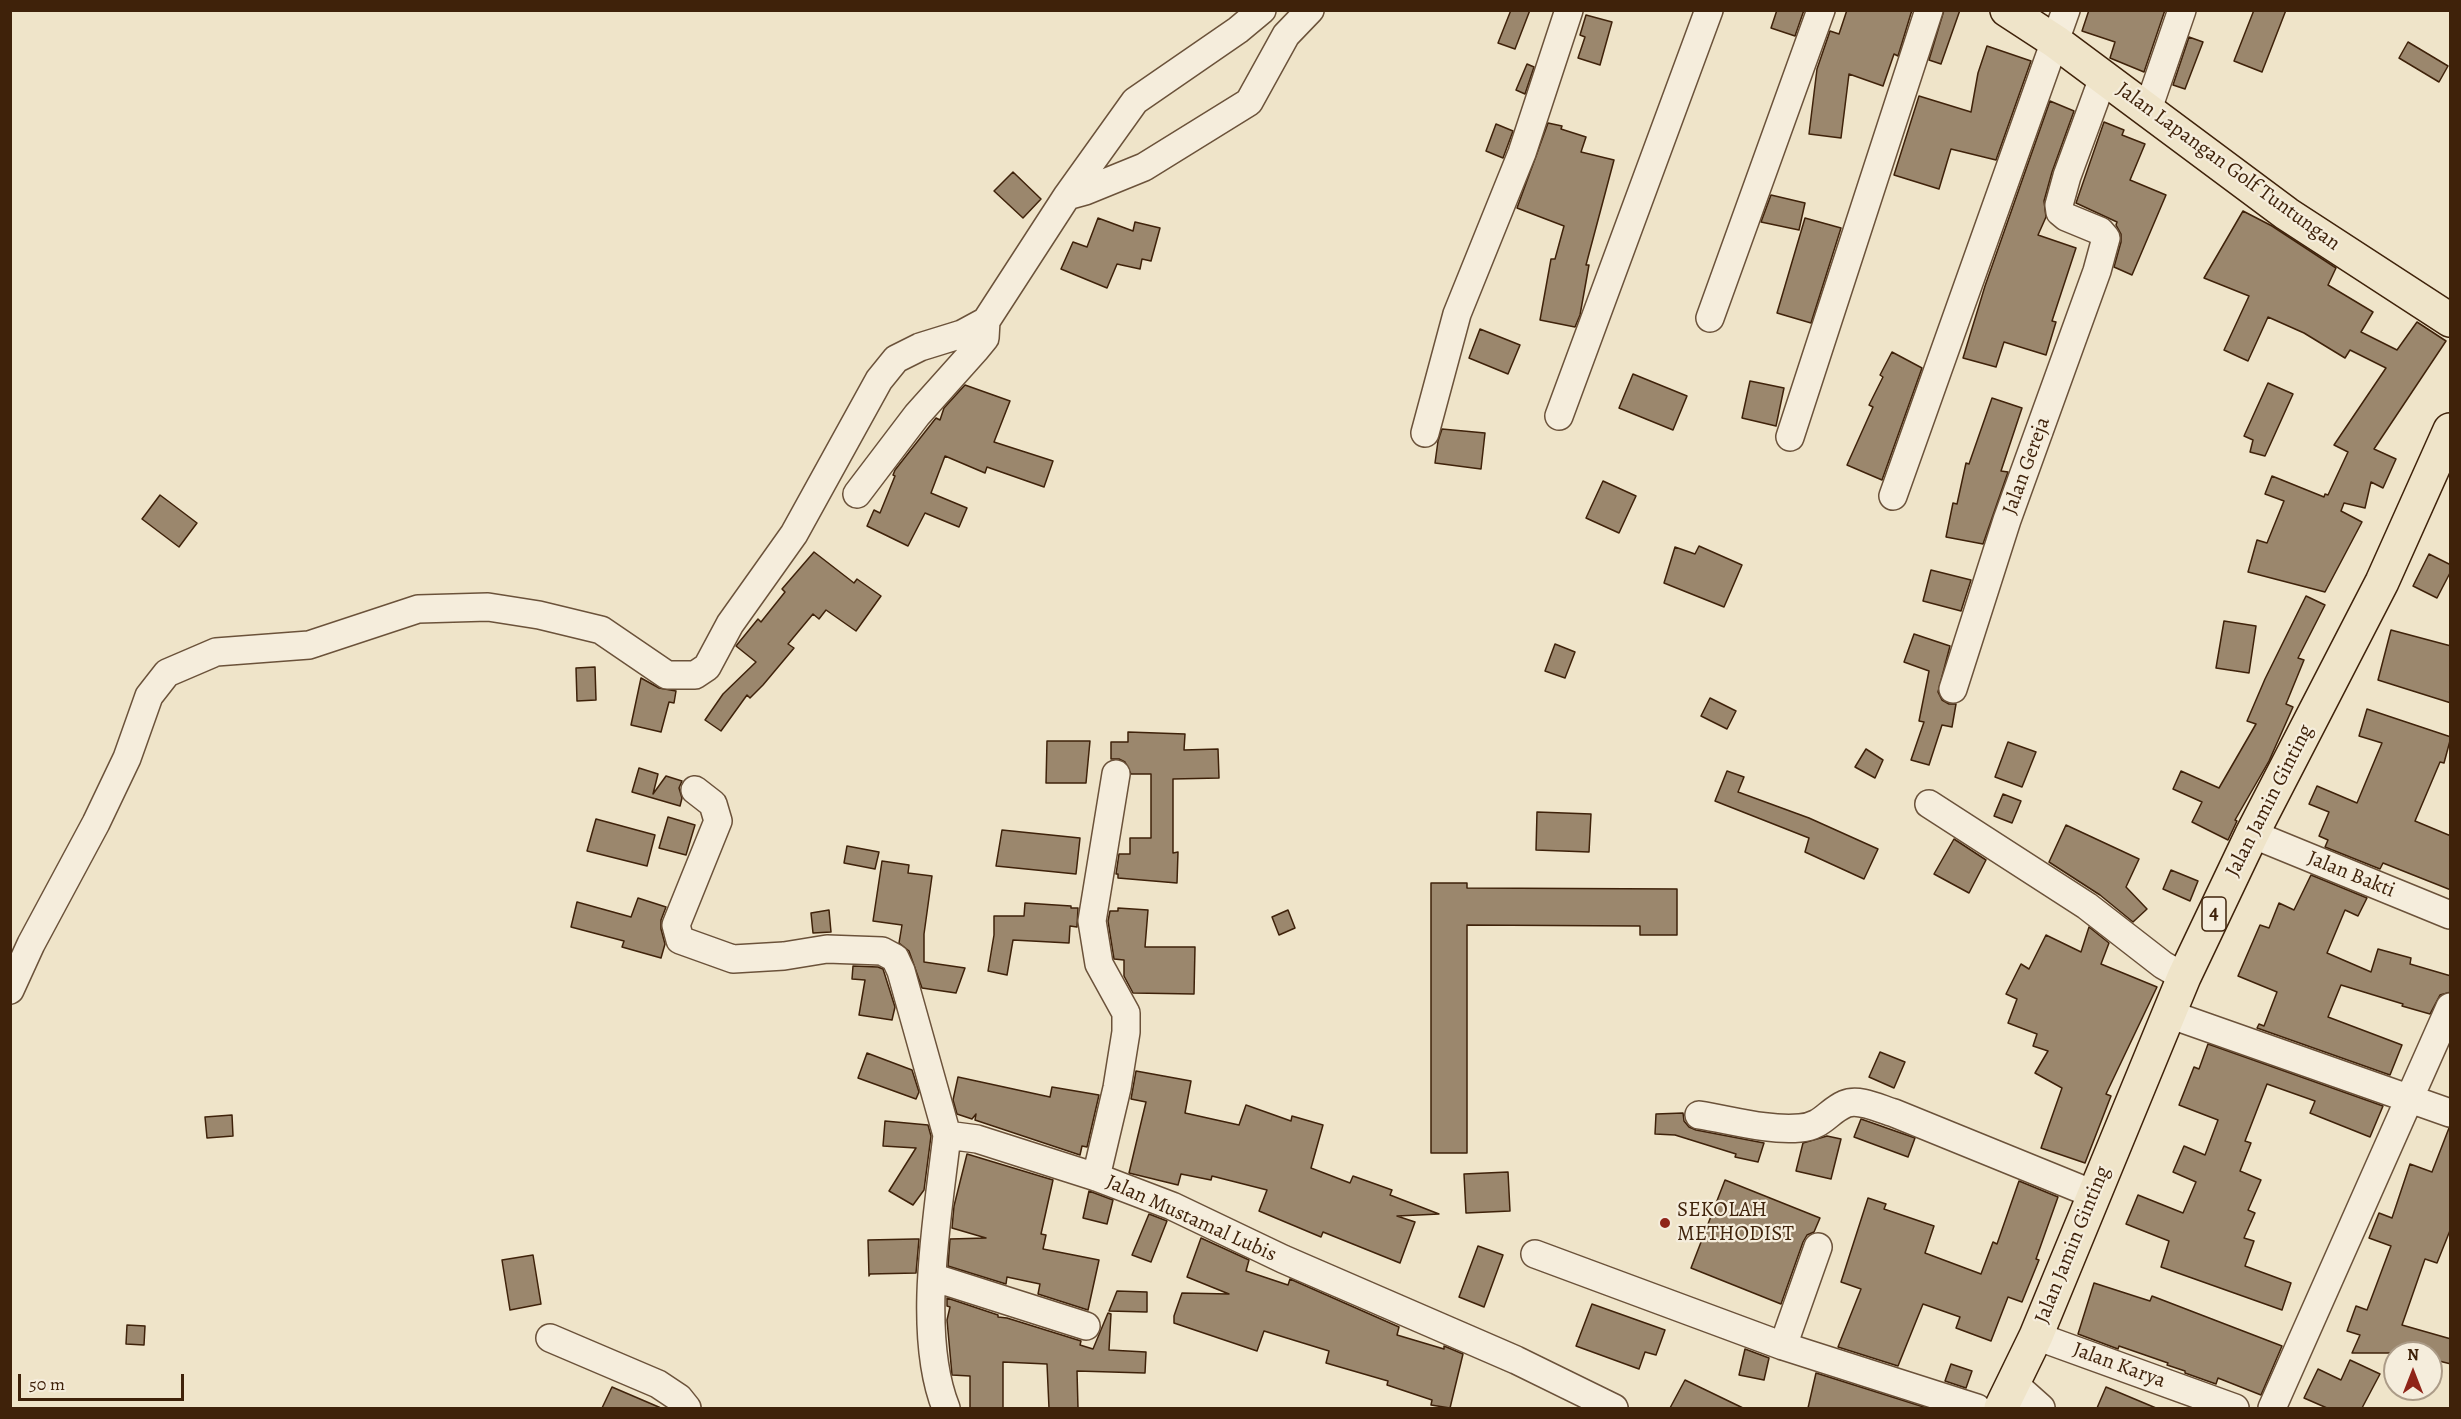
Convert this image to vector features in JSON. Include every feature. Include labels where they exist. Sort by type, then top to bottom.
[{"type":"main road","name":"Jalan Lapangan Golf Tuntungan","points":[[2007,10],[2056,42],[2288,214],[2449,315]]},
{"type":"main road","name":"Jalan Jamin Ginting","points":[[2007,1396],[2036,1336],[2184,977],[2252,834],[2382,582],[2451,430]]},
{"type":"street","points":[[10,990],[31,944],[96,824],[123,767],[149,696],[167,673],[216,652],[309,645],[418,609],[488,607],[539,615],[601,630],[667,675],[695,675],[706,667],[730,624],[794,534],[889,366],[920,347],[962,334],[986,321],[1067,196],[1135,101],[1238,30],[1262,10]]},
{"type":"street","points":[[1067,196],[1144,167],[1248,102],[1286,34],[1310,10]]},
{"type":"street","points":[[1425,433],[1457,314],[1522,153],[1569,10]]},
{"type":"street","points":[[1559,416],[1709,10]]},
{"type":"street","points":[[1710,318],[1821,10]]},
{"type":"street","points":[[1790,437],[1929,10]]},
{"type":"street","points":[[1893,496],[2066,10]]},
{"type":"street","points":[[2148,109],[2182,10]]},
{"type":"street","name":"Jalan Gereja","points":[[1953,689],[2007,520],[2097,271],[2103,239],[2066,217],[2060,212],[2059,205],[2067,176],[2103,78]]},
{"type":"street","points":[[857,494],[917,415],[985,338],[986,321]]},
{"type":"street","points":[[1096,1177],[1117,1088],[1126,1032],[1126,1013],[1099,964],[1092,921],[1116,774]]},
{"type":"street","points":[[695,790],[713,804],[718,821],[676,925],[680,940],[733,959],[784,956],[827,949],[882,951],[895,958],[901,971],[947,1135],[932,1277],[935,1368],[946,1408]]},
{"type":"street","points":[[1929,804],[2087,906],[2163,965],[2184,977]]},
{"type":"street","name":"Jalan Bakti","points":[[2252,834],[2451,915]]},
{"type":"street","points":[[2272,1408],[2451,1007]]},
{"type":"street","points":[[2169,1014],[2451,1113]]},
{"type":"street","points":[[1699,1115],[1782,1128],[1801,1128],[1818,1124],[1845,1104],[1866,1104],[1894,1113],[2093,1194]]},
{"type":"street","name":"Jalan Mustamal Lubis","points":[[947,1135],[977,1139],[1096,1177],[1172,1206],[1283,1259],[1516,1360],[1614,1408]]},
{"type":"street","points":[[1783,1346],[1818,1247]]},
{"type":"street","points":[[1535,1254],[1783,1346],[1977,1408]]},
{"type":"street","points":[[932,1277],[1086,1326]]},
{"type":"street","name":"Jalan Karya","points":[[2036,1336],[2235,1408]]},
{"type":"street","points":[[550,1338],[604,1359],[658,1384],[673,1394],[687,1408]]},
{"type":"street","points":[[2007,1396],[2041,1408]]},
{"type":"building","points":[[1511,10],[1530,10],[1515,49],[1498,43]]},
{"type":"building","points":[[1777,10],[1804,10],[1795,36],[1771,28]]},
{"type":"building","points":[[1847,10],[1912,10],[1898,56],[1894,54],[1883,86],[1849,74],[1841,138],[1809,134],[1817,69],[1830,31],[1839,34]]},
{"type":"building","points":[[1944,10],[1960,10],[1941,64],[1929,60]]},
{"type":"building","points":[[2089,10],[2165,10],[2144,72],[2110,58],[2115,42],[2082,31]]},
{"type":"building","points":[[2254,10],[2286,10],[2262,72],[2234,61]]},
{"type":"building","points":[[1586,15],[1612,22],[1600,65],[1578,58],[1585,37],[1580,35]]},
{"type":"building","points":[[2189,37],[2203,42],[2185,89],[2173,85]]},
{"type":"building","points":[[2408,42],[2448,66],[2439,82],[2399,58]]},
{"type":"building","points":[[1987,46],[2031,61],[1996,160],[1951,149],[1939,189],[1894,175],[1919,96],[1971,112],[1978,73]]},
{"type":"building","points":[[1527,64],[1534,67],[1525,94],[1516,90]]},
{"type":"building","points":[[2050,101],[2074,111],[2052,172],[2044,201],[2046,217],[2038,235],[2076,248],[2052,321],[2056,322],[2046,355],[2004,342],[1996,367],[1963,358],[1985,286]]},
{"type":"building","points":[[2104,122],[2124,130],[2122,135],[2145,144],[2130,180],[2166,195],[2132,275],[2114,267],[2121,242],[2117,222],[2076,203]]},
{"type":"building","points":[[1548,123],[1562,126],[1561,129],[1586,137],[1581,152],[1614,160],[1586,265],[1589,265],[1580,315],[1575,327],[1540,320],[1551,259],[1555,259],[1564,226],[1517,208]]},
{"type":"building","points":[[1496,124],[1513,131],[1503,158],[1486,151]]},
{"type":"building","points":[[1013,172],[1041,199],[1023,218],[994,191]]},
{"type":"building","points":[[1771,195],[1805,203],[1799,230],[1761,222]]},
{"type":"building","points":[[2243,211],[2272,226],[2336,268],[2328,285],[2373,312],[2361,332],[2397,350],[2417,322],[2446,341],[2374,449],[2396,459],[2383,488],[2371,482],[2365,508],[2344,503],[2341,511],[2362,522],[2325,592],[2248,572],[2257,540],[2267,543],[2284,501],[2265,494],[2272,476],[2324,497],[2325,494],[2328,495],[2348,452],[2334,445],[2386,368],[2350,350],[2345,358],[2304,333],[2268,317],[2248,361],[2224,350],[2249,296],[2204,278]]},
{"type":"building","points":[[1098,218],[1133,231],[1135,222],[1160,228],[1151,261],[1142,259],[1140,269],[1117,264],[1107,288],[1061,269],[1073,242],[1087,247]]},
{"type":"building","points":[[1805,218],[1841,228],[1811,323],[1777,313]]},
{"type":"building","points":[[1480,329],[1520,345],[1508,374],[1469,358]]},
{"type":"building","points":[[1892,352],[1922,368],[1882,480],[1847,465],[1873,407],[1869,405],[1883,377],[1880,375]]},
{"type":"building","points":[[1633,374],[1687,396],[1673,430],[1619,408]]},
{"type":"building","points":[[1750,381],[1784,388],[1776,426],[1742,418]]},
{"type":"building","points":[[2268,383],[2293,394],[2265,456],[2250,452],[2253,440],[2244,436]]},
{"type":"building","points":[[965,385],[1010,401],[994,442],[1053,461],[1044,487],[987,467],[985,473],[945,456],[931,493],[967,508],[959,527],[925,513],[908,546],[867,526],[874,510],[880,513],[895,476],[893,475],[895,470],[936,418],[940,420],[944,408]]},
{"type":"building","points":[[1992,398],[2022,408],[2001,471],[2008,472],[1983,544],[1946,537],[1953,503],[1957,504],[1966,463],[1969,464]]},
{"type":"building","points":[[1442,429],[1485,433],[1481,469],[1435,463]]},
{"type":"building","points":[[1603,481],[1636,496],[1619,533],[1586,518]]},
{"type":"building","points":[[160,495],[197,523],[179,547],[142,519]]},
{"type":"building","points":[[1699,546],[1742,565],[1724,607],[1664,583],[1675,547],[1695,554]]},
{"type":"building","points":[[814,552],[854,583],[857,579],[881,596],[856,631],[826,610],[819,619],[813,614],[788,644],[794,648],[750,698],[747,695],[721,731],[705,720],[723,694],[756,662],[736,646],[758,619],[761,622],[785,592],[782,589]]},
{"type":"building","points":[[2429,554],[2451,565],[2451,571],[2437,598],[2413,586]]},
{"type":"building","points":[[1931,570],[1971,580],[1961,611],[1923,601]]},
{"type":"building","points":[[2306,596],[2325,605],[2298,658],[2304,660],[2286,704],[2293,707],[2269,761],[2235,820],[2237,821],[2228,840],[2192,822],[2202,802],[2173,789],[2181,771],[2219,788],[2256,724],[2247,721]]},
{"type":"building","points":[[2224,621],[2256,626],[2249,673],[2216,668]]},
{"type":"building","points":[[2391,630],[2451,646],[2451,703],[2378,680]]},
{"type":"building","points":[[1914,634],[1950,646],[1938,692],[1942,700],[1949,704],[1956,704],[1952,727],[1942,725],[1929,765],[1911,760],[1924,722],[1919,721],[1929,671],[1904,662]]},
{"type":"building","points":[[1555,644],[1575,652],[1565,678],[1545,671]]},
{"type":"building","points":[[595,667],[596,700],[577,701],[576,668]]},
{"type":"building","points":[[641,678],[659,688],[676,691],[674,703],[669,702],[661,732],[631,725]]},
{"type":"building","points":[[1710,698],[1736,711],[1727,729],[1701,716]]},
{"type":"building","points":[[2367,709],[2451,737],[2444,763],[2440,762],[2415,821],[2451,836],[2451,890],[2383,863],[2380,869],[2325,847],[2328,840],[2319,836],[2329,812],[2309,804],[2317,786],[2357,803],[2382,743],[2359,736]]},
{"type":"building","points":[[1128,732],[1185,734],[1184,750],[1218,749],[1219,778],[1173,779],[1173,853],[1178,852],[1177,883],[1118,878],[1116,874],[1119,854],[1130,854],[1130,838],[1151,838],[1151,774],[1131,774],[1125,762],[1111,759],[1111,742],[1128,742]]},
{"type":"building","points":[[1047,741],[1090,741],[1086,783],[1046,783]]},
{"type":"building","points":[[2008,742],[2036,752],[2022,787],[1995,777]]},
{"type":"building","points":[[1866,749],[1883,760],[1875,778],[1855,767]]},
{"type":"building","points":[[639,768],[658,774],[653,794],[666,776],[682,781],[679,788],[682,798],[680,806],[632,792]]},
{"type":"building","points":[[1727,771],[1744,777],[1738,792],[1809,818],[1878,849],[1864,879],[1805,852],[1809,838],[1715,801]]},
{"type":"building","points":[[2003,794],[2021,801],[2012,823],[1994,816]]},
{"type":"building","points":[[1537,812],[1591,814],[1589,852],[1536,850]]},
{"type":"building","points":[[668,817],[695,825],[686,855],[659,848]]},
{"type":"building","points":[[596,819],[655,835],[647,866],[587,851]]},
{"type":"building","points":[[2066,825],[2139,859],[2126,887],[2147,909],[2133,922],[2100,895],[2049,862]]},
{"type":"building","points":[[1002,830],[1080,838],[1076,874],[996,866]]},
{"type":"building","points":[[1954,839],[1986,860],[1969,893],[1934,874]]},
{"type":"building","points":[[847,846],[879,852],[875,869],[844,863]]},
{"type":"building","points":[[882,861],[909,865],[908,873],[932,876],[924,934],[924,962],[965,968],[956,993],[922,988],[909,951],[899,943],[902,925],[873,921]]},
{"type":"building","points":[[2171,870],[2198,881],[2190,901],[2163,889]]},
{"type":"building","points":[[2311,875],[2367,898],[2358,916],[2345,910],[2327,953],[2371,972],[2378,949],[2411,958],[2410,964],[2451,976],[2451,992],[2440,995],[2430,1014],[2341,985],[2328,1017],[2402,1045],[2390,1075],[2257,1028],[2259,1024],[2264,1026],[2277,992],[2238,976],[2260,925],[2269,928],[2279,903],[2294,910]]},
{"type":"building","points":[[1431,883],[1467,883],[1467,888],[1677,889],[1677,935],[1640,935],[1640,926],[1467,925],[1467,1153],[1431,1153]]},
{"type":"building","points":[[638,898],[666,907],[661,920],[665,944],[661,958],[622,947],[624,941],[571,927],[577,902],[631,917]]},
{"type":"building","points":[[1025,903],[1078,908],[1077,927],[1070,926],[1069,943],[1013,940],[1007,975],[988,971],[994,935],[994,916],[1024,916]]},
{"type":"building","points":[[1118,908],[1148,910],[1145,947],[1195,947],[1194,994],[1133,993],[1124,976],[1124,960],[1114,959],[1108,921],[1110,911],[1118,911]]},
{"type":"building","points":[[829,910],[831,932],[813,933],[811,913]]},
{"type":"building","points":[[1288,910],[1295,928],[1279,935],[1272,917]]},
{"type":"building","points":[[2089,927],[2109,943],[2101,964],[2157,987],[2106,1094],[2111,1096],[2085,1163],[2041,1148],[2062,1088],[2035,1073],[2048,1051],[2033,1046],[2037,1034],[2008,1023],[2017,999],[2006,994],[2021,964],[2029,969],[2046,935],[2081,952]]},
{"type":"building","points":[[853,966],[883,969],[895,1007],[892,1020],[859,1015],[865,980],[852,979]]},
{"type":"building","points":[[2208,1044],[2383,1106],[2370,1137],[2310,1113],[2315,1101],[2267,1084],[2245,1141],[2251,1143],[2240,1171],[2261,1180],[2248,1210],[2255,1213],[2244,1238],[2254,1241],[2245,1266],[2291,1283],[2282,1310],[2161,1267],[2169,1241],[2126,1224],[2138,1195],[2183,1213],[2196,1182],[2173,1172],[2184,1146],[2205,1155],[2218,1120],[2179,1105],[2194,1067],[2199,1069]]},
{"type":"building","points":[[1880,1052],[1905,1062],[1894,1088],[1869,1077]]},
{"type":"building","points":[[867,1053],[912,1070],[919,1092],[916,1099],[858,1078]]},
{"type":"building","points":[[1136,1071],[1191,1081],[1185,1113],[1239,1125],[1246,1105],[1291,1121],[1292,1116],[1323,1125],[1311,1168],[1350,1183],[1353,1176],[1392,1190],[1390,1195],[1439,1214],[1397,1216],[1415,1222],[1400,1263],[1323,1232],[1321,1237],[1259,1211],[1267,1190],[1212,1176],[1211,1180],[1181,1174],[1178,1185],[1129,1173],[1146,1102],[1131,1099]]},
{"type":"building","points":[[958,1077],[1050,1097],[1052,1087],[1099,1095],[1087,1147],[1082,1146],[1080,1155],[975,1120],[976,1114],[972,1119],[957,1114],[953,1100]]},
{"type":"building","points":[[1683,1113],[1684,1121],[1696,1130],[1764,1143],[1758,1162],[1735,1157],[1736,1154],[1675,1135],[1655,1134],[1656,1114]]},
{"type":"building","points":[[232,1115],[233,1136],[207,1138],[205,1117]]},
{"type":"building","points":[[1861,1119],[1915,1138],[1908,1157],[1854,1137]]},
{"type":"building","points":[[885,1121],[928,1125],[931,1136],[924,1190],[913,1205],[889,1191],[916,1148],[883,1146]]},
{"type":"building","points":[[2449,1128],[2451,1128],[2451,1228],[2437,1263],[2425,1259],[2402,1325],[2451,1339],[2451,1364],[2443,1362],[2443,1341],[2383,1341],[2383,1353],[2352,1353],[2360,1335],[2347,1331],[2356,1306],[2367,1310],[2391,1246],[2369,1238],[2379,1213],[2392,1218],[2410,1164],[2432,1172]]},
{"type":"building","points":[[1827,1136],[1841,1139],[1831,1179],[1796,1171],[1803,1143]]},
{"type":"building","points":[[967,1154],[1053,1180],[1041,1234],[1046,1235],[1043,1249],[1099,1260],[1088,1310],[1038,1294],[1040,1284],[1007,1277],[1006,1284],[948,1266],[950,1239],[986,1238],[952,1228],[954,1206]]},
{"type":"building","points":[[1508,1172],[1510,1211],[1466,1213],[1464,1174]]},
{"type":"building","points":[[1725,1180],[1820,1218],[1814,1232],[1807,1235],[1803,1242],[1781,1304],[1691,1268]]},
{"type":"building","points":[[2019,1181],[2058,1197],[2036,1259],[2039,1260],[2022,1302],[2008,1297],[1991,1341],[1956,1328],[1960,1317],[1923,1304],[1898,1366],[1838,1347],[1861,1289],[1841,1282],[1868,1198],[1886,1204],[1884,1209],[1934,1226],[1925,1253],[1981,1274],[1993,1242],[1997,1244]]},
{"type":"building","points":[[1089,1191],[1113,1200],[1107,1224],[1083,1218]]},
{"type":"building","points":[[1149,1214],[1167,1221],[1151,1262],[1132,1255]]},
{"type":"building","points":[[1201,1238],[1249,1260],[1246,1271],[1288,1285],[1290,1279],[1399,1327],[1397,1335],[1444,1349],[1444,1346],[1463,1354],[1450,1408],[1431,1405],[1432,1400],[1387,1385],[1388,1381],[1326,1363],[1329,1351],[1264,1331],[1257,1351],[1174,1323],[1174,1316],[1182,1293],[1229,1294],[1187,1277]]},
{"type":"building","points":[[919,1239],[916,1273],[870,1274],[869,1276],[868,1240]]},
{"type":"building","points":[[1478,1246],[1503,1255],[1484,1307],[1459,1297]]},
{"type":"building","points":[[533,1255],[541,1304],[510,1310],[502,1260]]},
{"type":"building","points":[[2094,1283],[2150,1301],[2152,1296],[2282,1346],[2261,1395],[2218,1378],[2216,1384],[2185,1373],[2185,1371],[2167,1365],[2168,1363],[2119,1346],[2118,1349],[2078,1334]]},
{"type":"building","points":[[1117,1291],[1147,1292],[1147,1312],[1109,1311]]},
{"type":"building","points":[[947,1298],[998,1315],[998,1317],[1081,1341],[1080,1345],[1093,1349],[1108,1313],[1111,1314],[1109,1350],[1146,1352],[1145,1373],[1077,1371],[1078,1408],[1049,1408],[1047,1364],[1003,1362],[1003,1408],[970,1408],[970,1376],[952,1375],[947,1320],[950,1307],[947,1306]]},
{"type":"building","points":[[1592,1304],[1665,1330],[1656,1355],[1645,1352],[1639,1369],[1576,1346]]},
{"type":"building","points":[[127,1325],[145,1326],[144,1345],[126,1344]]},
{"type":"building","points":[[1745,1349],[1769,1358],[1764,1380],[1739,1375]]},
{"type":"building","points":[[2350,1360],[2380,1374],[2362,1408],[2327,1408],[2304,1398],[2318,1369],[2341,1380]]},
{"type":"building","points":[[1951,1364],[1972,1371],[1966,1388],[1945,1381]]},
{"type":"building","points":[[1816,1373],[1927,1408],[1808,1408]]},
{"type":"building","points":[[1685,1380],[1743,1408],[1670,1408]]},
{"type":"building","points":[[612,1387],[661,1408],[602,1408]]},
{"type":"building","points":[[2106,1387],[2156,1408],[2097,1408]]},
{"type":"place","name":"SEKOLAH METHODIST","points":[[1665,1223]]}]
